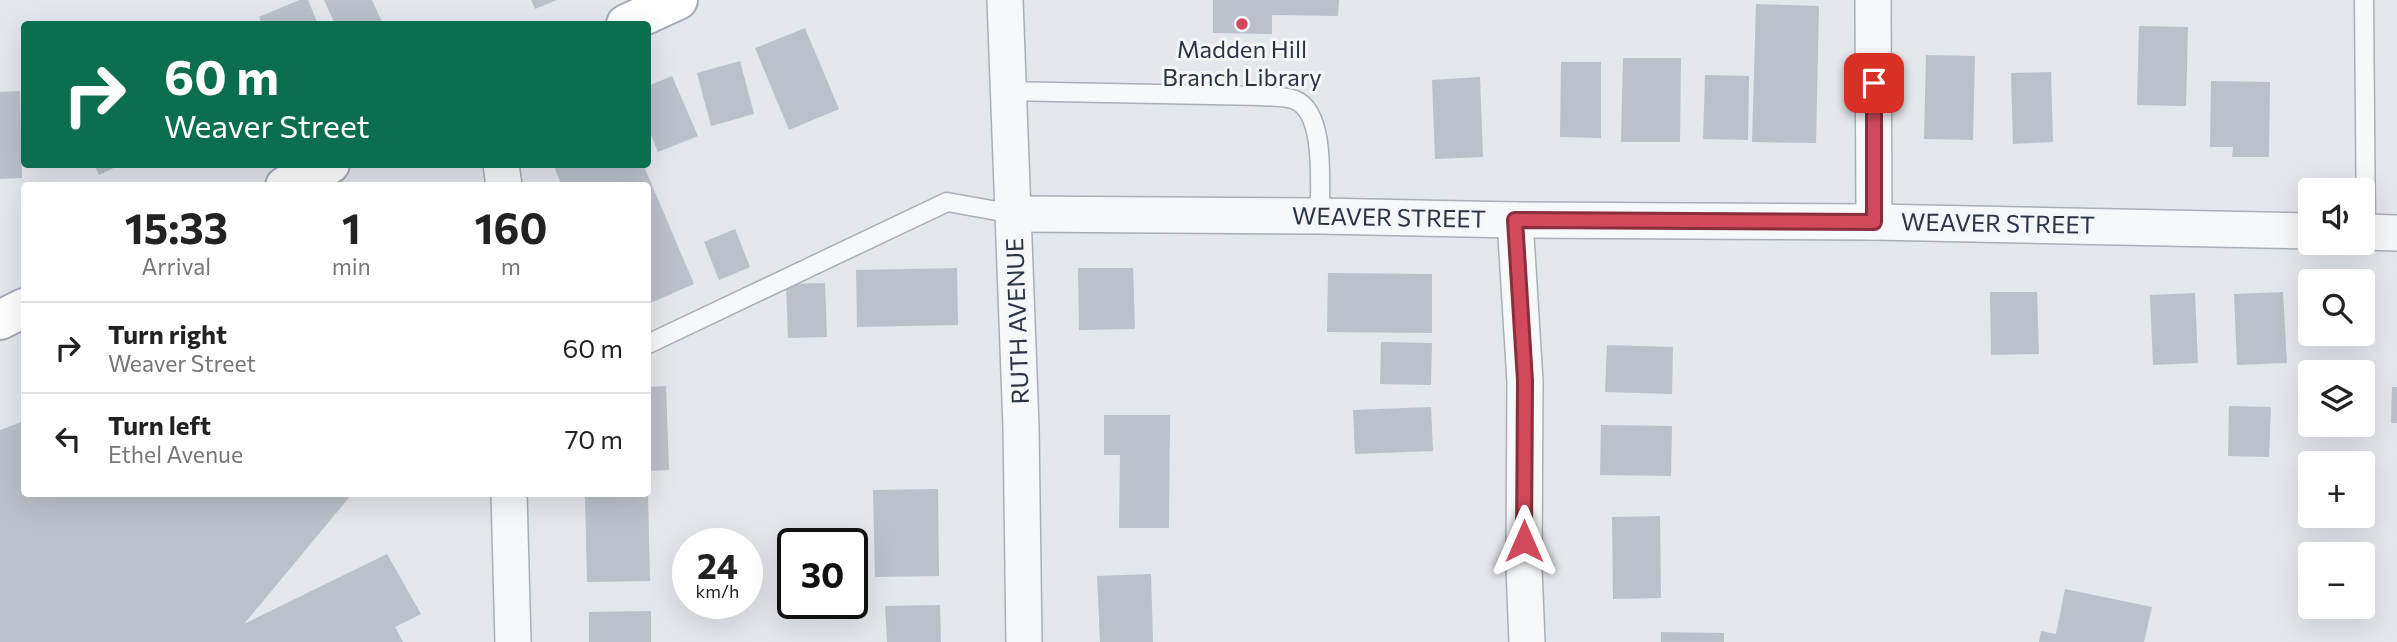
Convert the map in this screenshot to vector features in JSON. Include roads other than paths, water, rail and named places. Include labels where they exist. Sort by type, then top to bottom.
[{"type":"main road","points":[[632,21],[678,0]]},
{"type":"main road","points":[[293,182],[322,168]]},
{"type":"main road","points":[[0,320],[21,310]]},
{"type":"street","name":"RUTH AVENUE","points":[[1005,0],[1021,427],[1024,642]]},
{"type":"street","points":[[1873,0],[1874,222]]},
{"type":"street","name":"WEAVER STREET","points":[[1014,214],[1874,222],[2298,231]]},
{"type":"street","points":[[1515,220],[1525,381],[1524,568],[1527,642]]},
{"type":"street","points":[[509,497],[513,642]]},
{"type":"lane","points":[[2364,0],[2372,178]]},
{"type":"lane","points":[[1009,91],[1262,96],[1295,100],[1308,110],[1318,131],[1320,216]]},
{"type":"lane","points":[[651,343],[947,202],[1014,214]]},
{"type":"place","name":"Madden Hill Branch Library","points":[[1242,24]]}]
